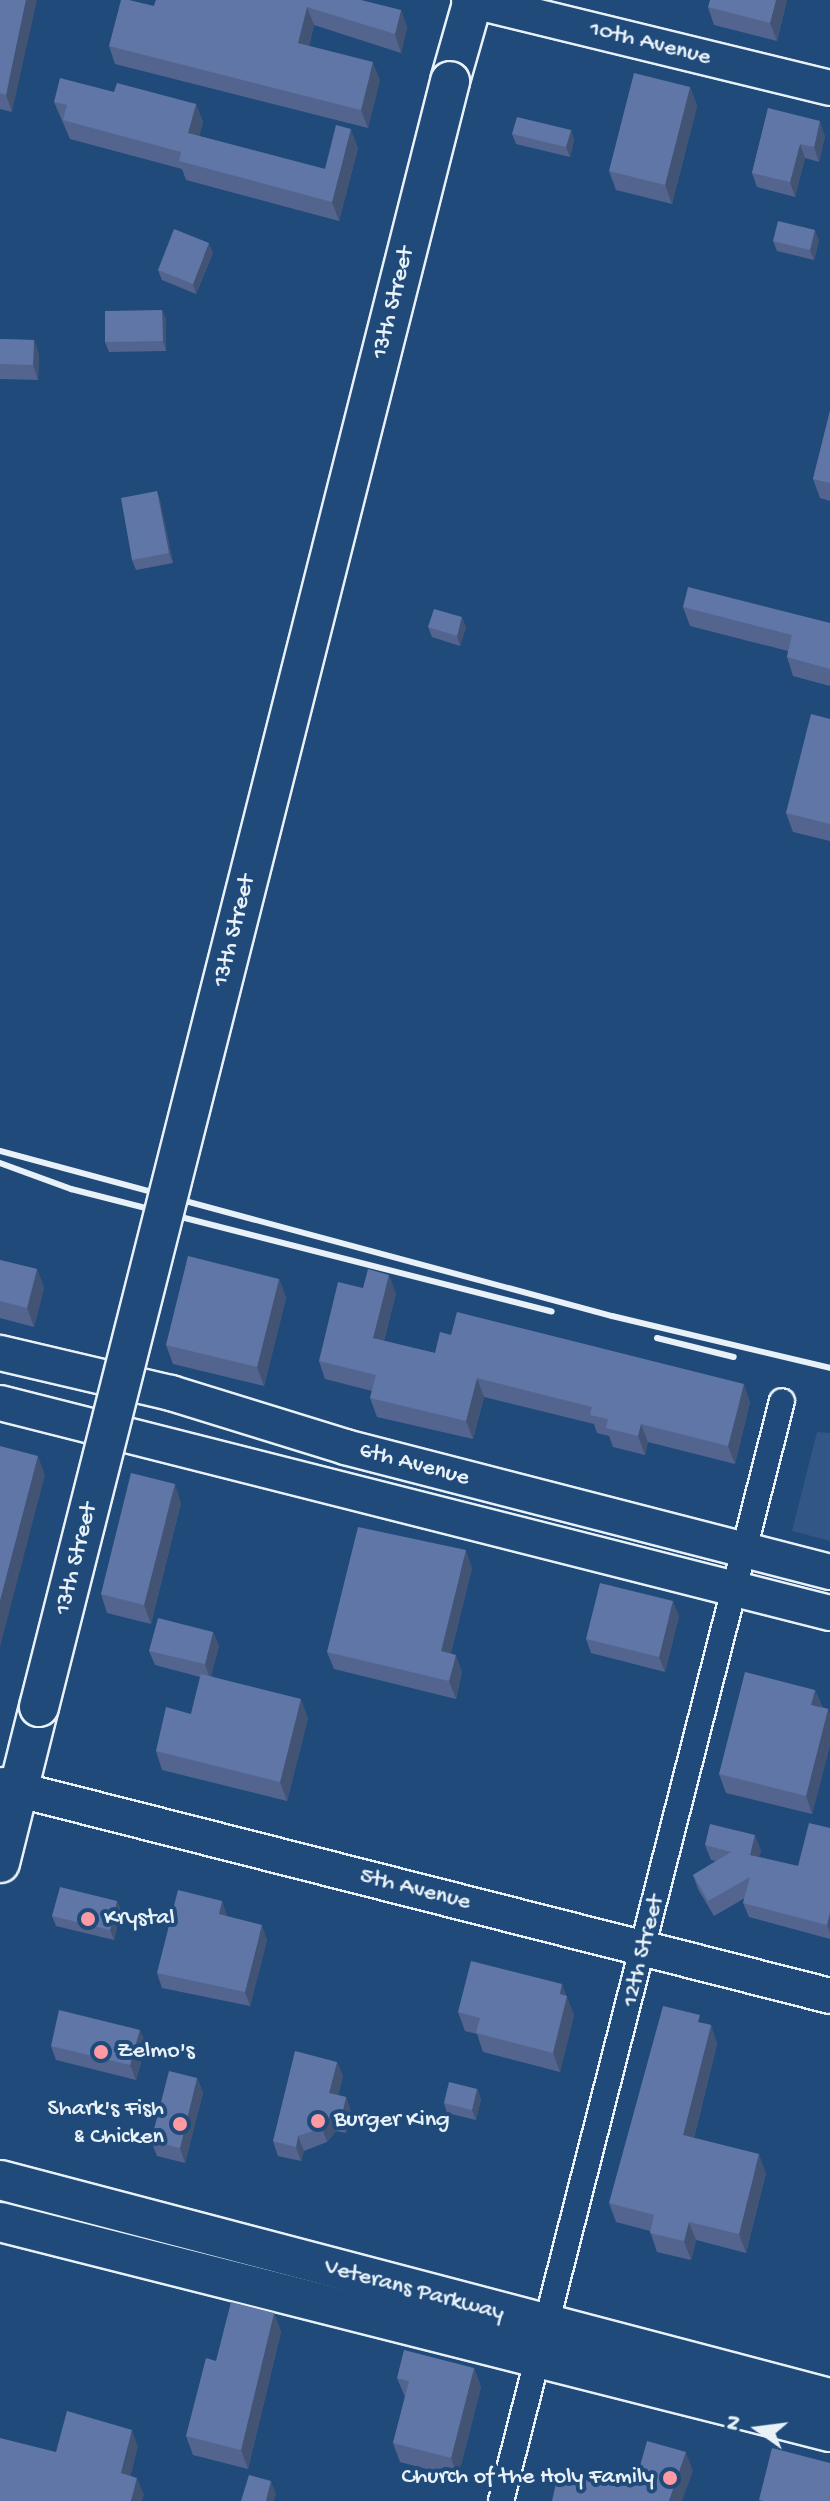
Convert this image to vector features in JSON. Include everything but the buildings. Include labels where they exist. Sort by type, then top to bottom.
[{"type":"main road","name":"13th Street","points":[[0,1863],[9,1787],[39,1707],[472,0]]},
{"type":"main road","name":"Veterans Parkway","points":[[0,2180],[542,2341],[830,2432]]},
{"type":"main road","name":"Veterans Parkway","points":[[0,2222],[542,2341],[830,2398]]},
{"type":"street","name":"10th Avenue","points":[[472,0],[830,88]]},
{"type":"street","name":"6th Avenue","points":[[0,1353],[171,1393],[345,1447],[830,1572]]},
{"type":"street","name":"12th Street","points":[[501,2501],[645,1948],[741,1549],[782,1401]]},
{"type":"street","name":"6th Avenue","points":[[0,1403],[830,1613]]},
{"type":"street","name":"5th Avenue","points":[[9,1787],[830,1996]]},
{"type":"shaded area","points":[[817,1432],[830,1433],[830,1541],[792,1531]]},
{"type":"railway","points":[[0,1151],[612,1316],[830,1368]]},
{"type":"railway","points":[[0,1163],[71,1189],[552,1312]]},
{"type":"railway","points":[[657,1338],[734,1357]]},
{"type":"place","name":"Krystal","points":[[88,1919]]},
{"type":"place","name":"Zelmo's","points":[[101,2052]]},
{"type":"place","name":"Burger King","points":[[318,2121]]},
{"type":"place","name":"Shark's Fish & Chicken","points":[[180,2124]]},
{"type":"place","name":"Church of the Holy Family","points":[[670,2478]]}]
